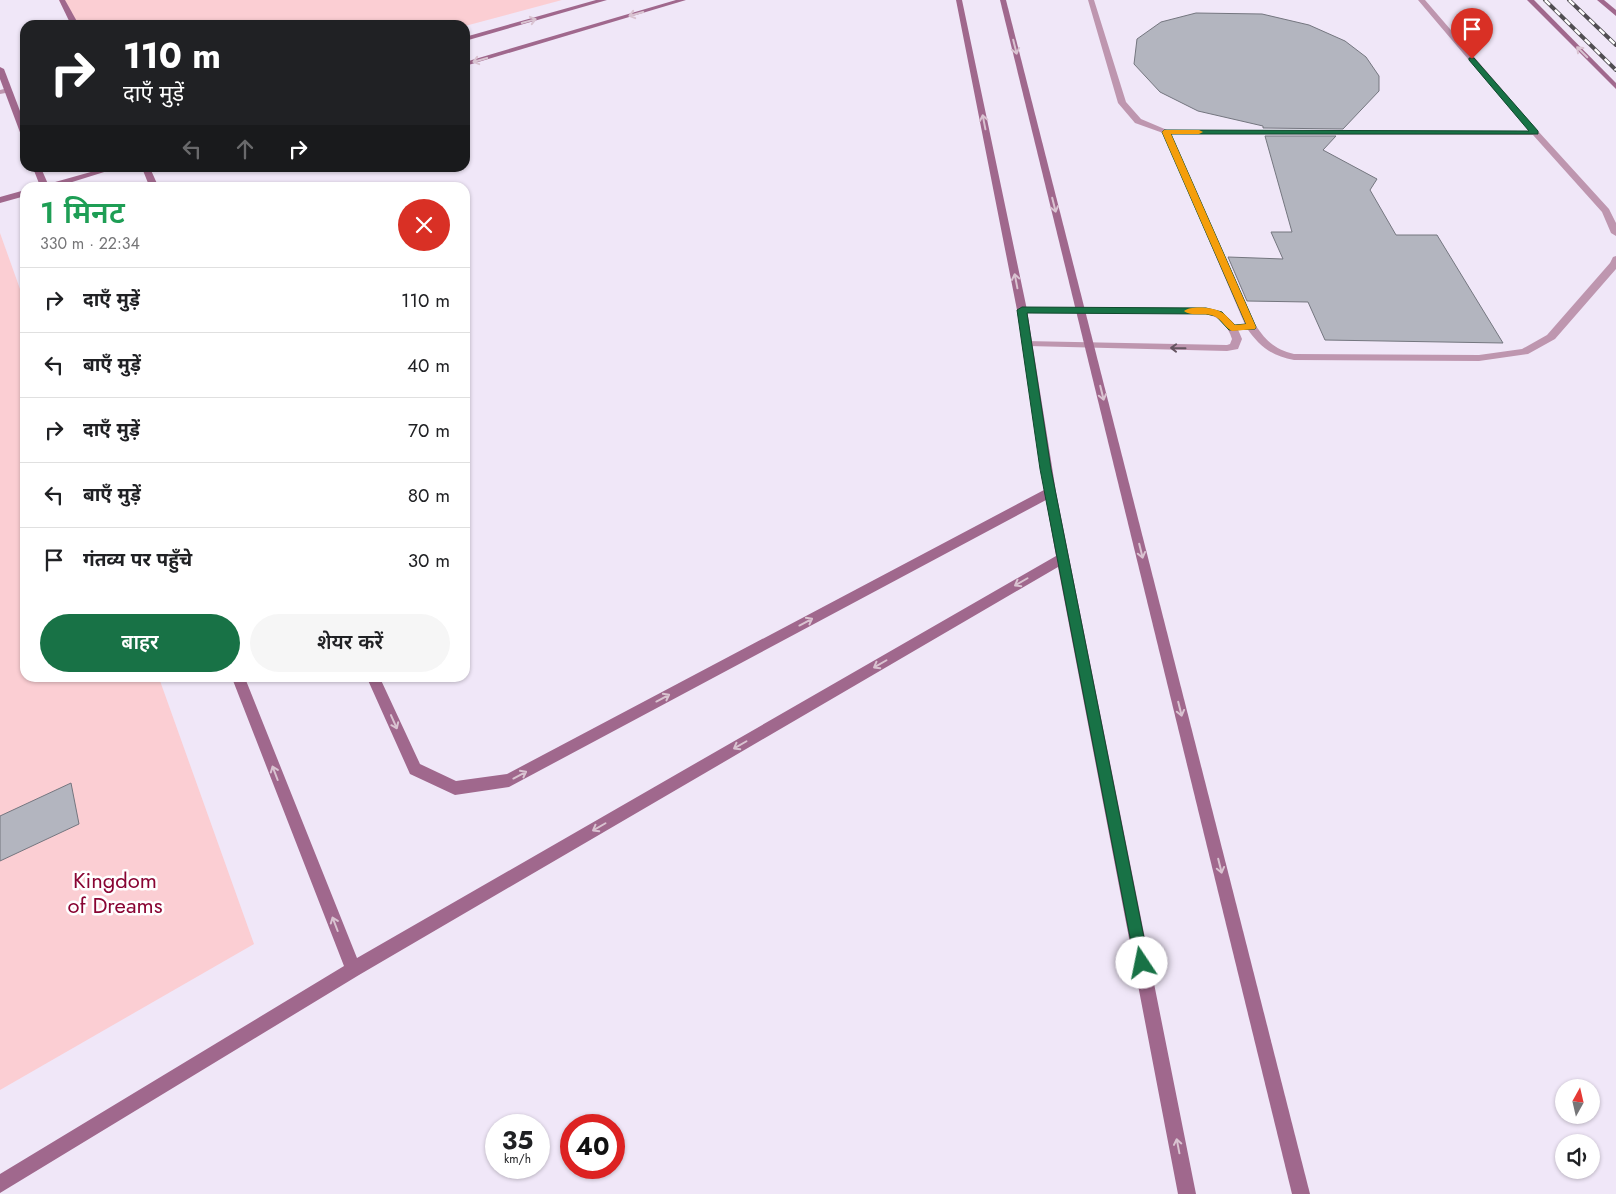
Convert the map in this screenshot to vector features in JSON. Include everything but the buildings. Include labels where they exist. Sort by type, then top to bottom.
[{"type":"street","points":[[62,0],[72,20]]},
{"type":"street","points":[[470,38],[604,0]]},
{"type":"street","points":[[470,63],[683,0]]},
{"type":"street","points":[[959,0],[1022,310],[1050,492],[1187,1194]]},
{"type":"street","points":[[1003,0],[1302,1194]]},
{"type":"street","points":[[1530,0],[1616,87]]},
{"type":"street","points":[[1600,0],[1616,14]]},
{"type":"street","points":[[0,69],[4,91],[20,125]]},
{"type":"street","points":[[62,182],[98,172]]},
{"type":"street","points":[[0,200],[20,194]]},
{"type":"street","points":[[376,682],[415,769],[455,788],[508,780],[1050,492]]},
{"type":"street","points":[[0,1184],[353,969],[1063,558]]},
{"type":"street","points":[[240,682],[353,969]]},
{"type":"lane","points":[[1091,0],[1122,103],[1138,121],[1166,132],[1535,133]]},
{"type":"lane","points":[[1421,0],[1535,133],[1606,211],[1616,233]]},
{"type":"lane","points":[[1166,132],[1252,327],[1262,343],[1274,352],[1294,357],[1479,358],[1524,352],[1551,337],[1615,264],[1616,259]]},
{"type":"lane","points":[[1022,310],[1206,311],[1219,314],[1232,328],[1237,339],[1234,347],[1090,346],[1028,343]]},
{"type":"lane","points":[[1232,328],[1252,327]]},
{"type":"shaded area","points":[[0,0],[1616,0],[1616,1194],[0,1194]]},
{"type":"green space","points":[[59,0],[562,0],[470,25],[470,20],[69,20]]},
{"type":"green space","name":"Kingdom of Dreams","points":[[0,233],[20,289],[20,682],[160,682],[254,944],[0,1090]]},
{"type":"railway","points":[[1545,0],[1616,70]]},
{"type":"railway","points":[[1569,0],[1616,45]]},
{"type":"slow traffic","points":[[1188,311],[1206,311],[1219,314],[1232,328],[1252,327],[1166,132],[1199,132]]},
{"type":"route","points":[[1142,963],[1046,469],[1022,310],[1206,311],[1219,314],[1232,328],[1252,327],[1166,132],[1535,133],[1472,59]]}]
